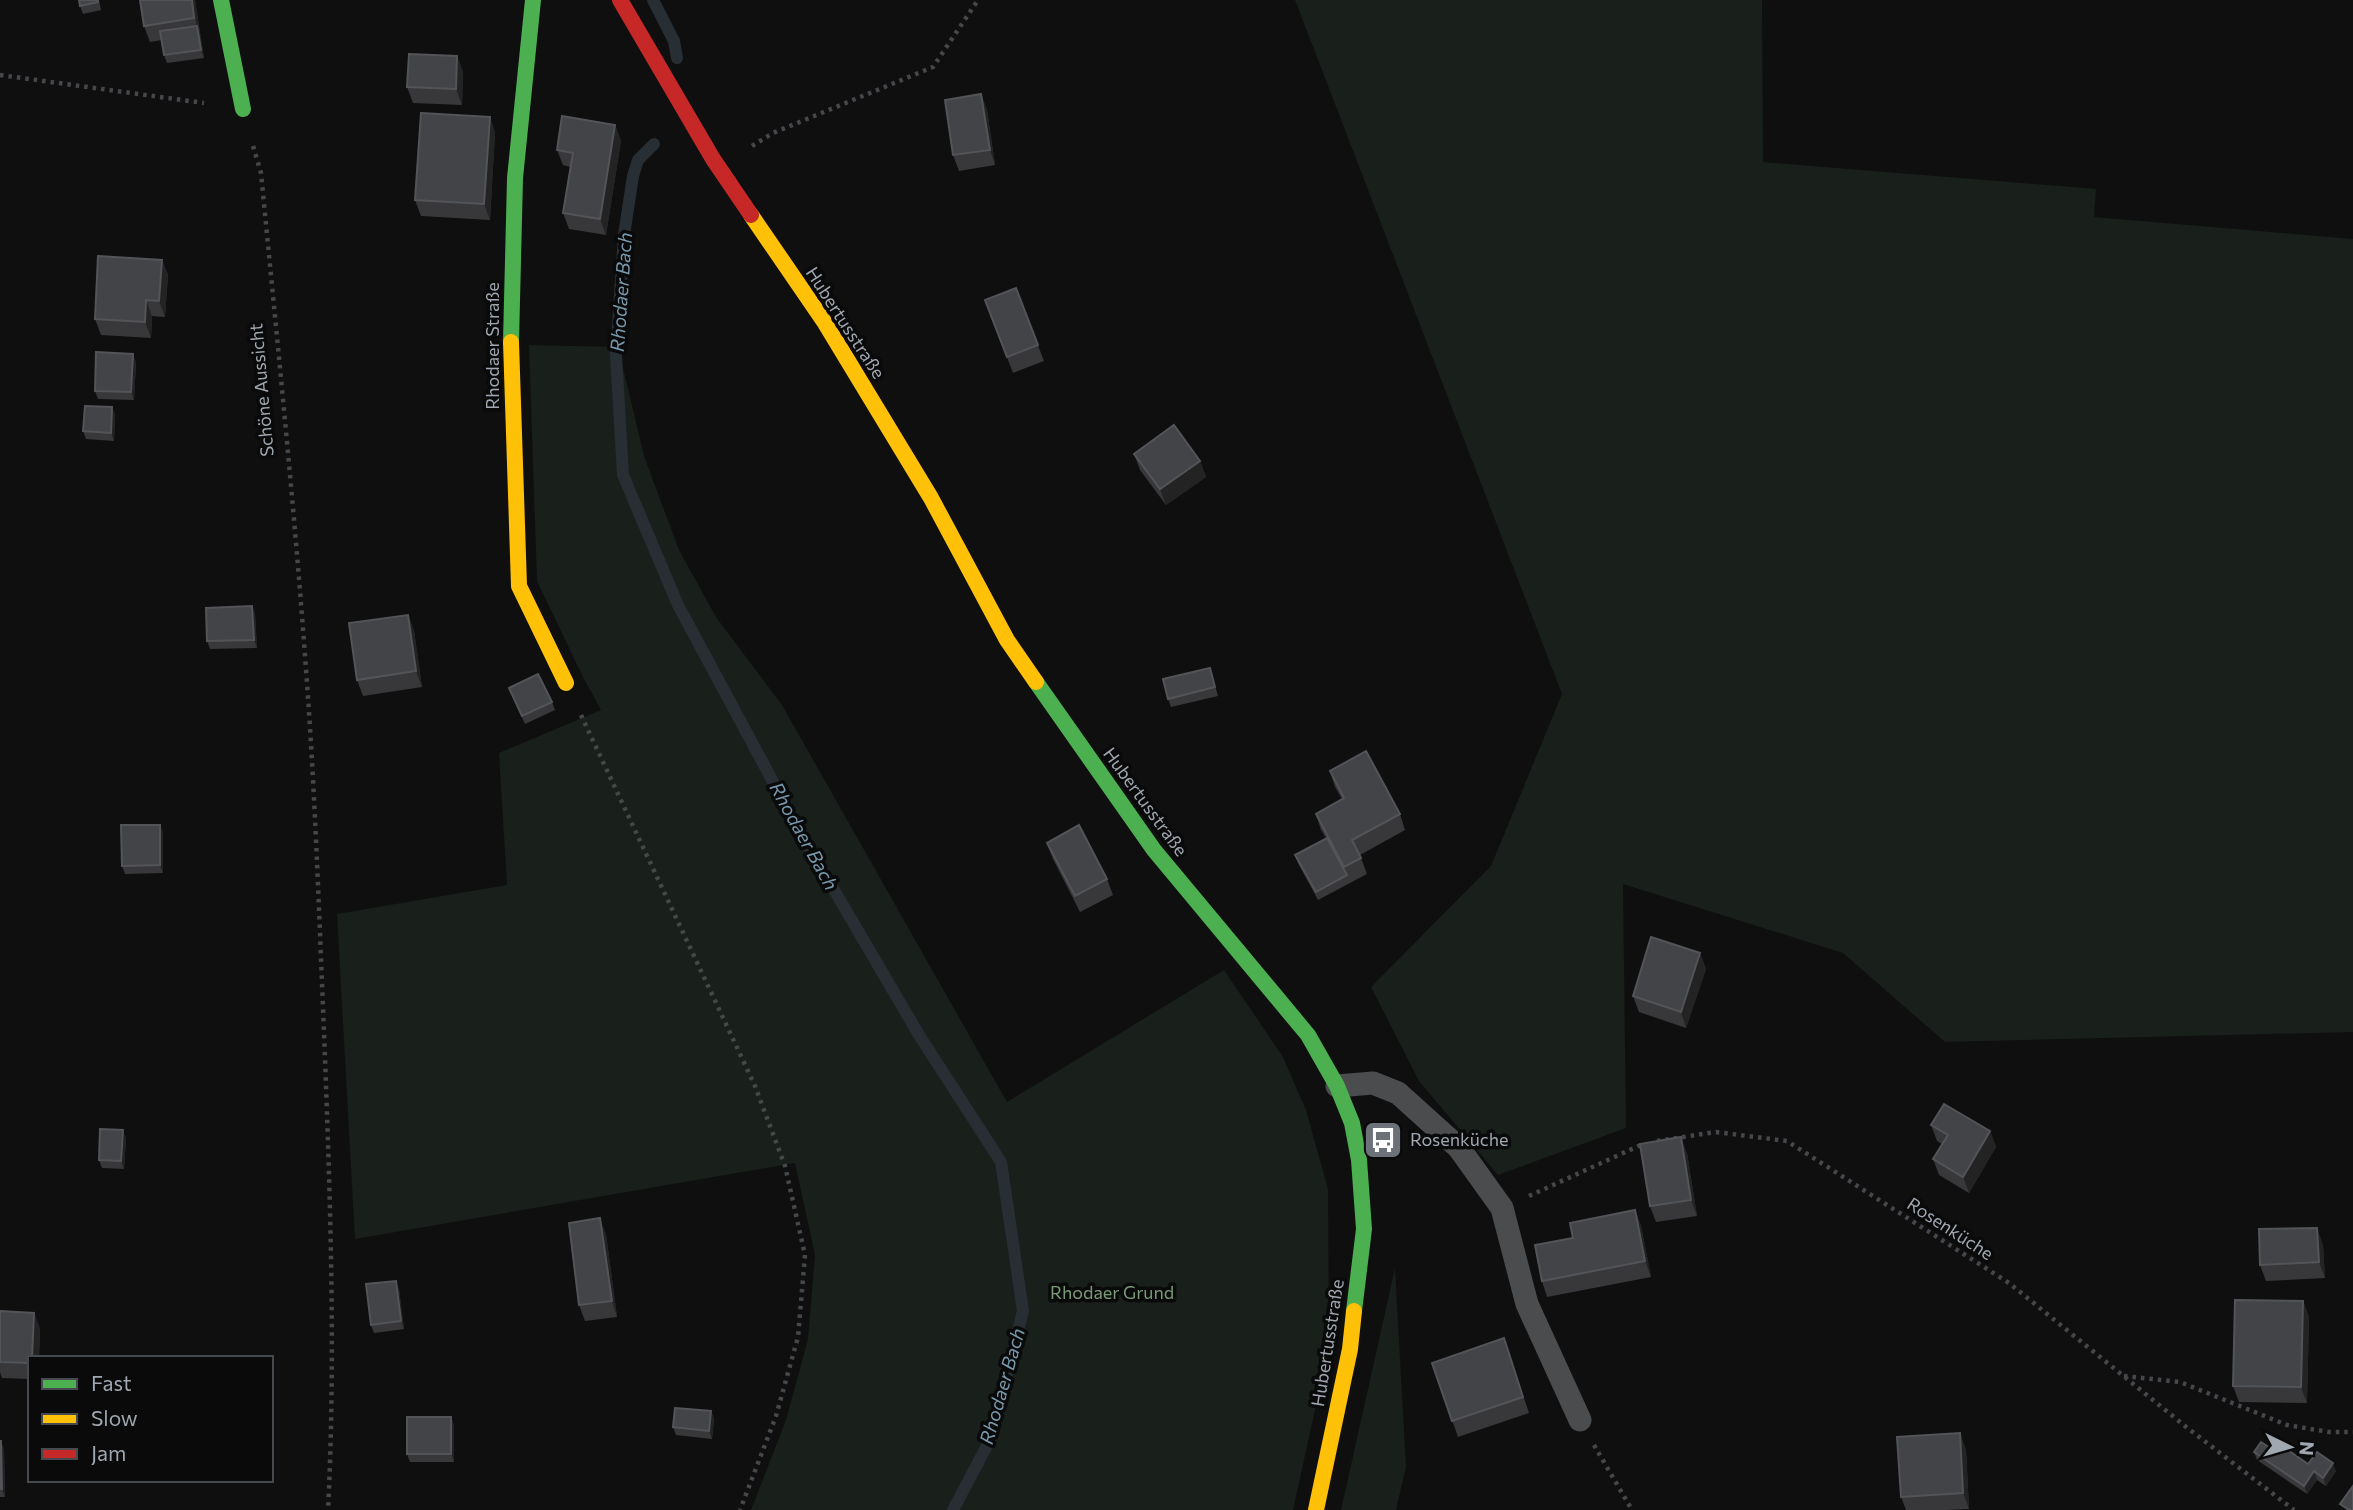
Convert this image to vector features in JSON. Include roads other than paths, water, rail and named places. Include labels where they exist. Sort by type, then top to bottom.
[{"type":"street","points":[[221,0],[243,109]]},
{"type":"street","name":"Rhodaer Straße","points":[[533,0],[515,178],[511,331],[519,586],[566,683]]},
{"type":"street","name":"Hubertusstraße","points":[[620,0],[715,163],[832,335],[931,498],[1007,640],[1154,850],[1308,1035],[1337,1086],[1352,1123],[1359,1160],[1364,1229],[1350,1349],[1315,1510]]},
{"type":"lane","points":[[1337,1086],[1373,1083],[1398,1093],[1459,1148],[1502,1209],[1527,1304],[1580,1420]]},
{"type":"waterway","name":"Rhodaer Bach","points":[[653,0],[674,41],[677,58]]},
{"type":"waterway","name":"Rhodaer Bach","points":[[654,144],[638,160],[624,235],[616,355],[623,475],[678,605],[799,830],[919,1035],[1001,1162],[1023,1311],[991,1438],[953,1510]]},
{"type":"place","name":"Rosenküche","points":[[1383,1140]]},
{"type":"park label","name":"Rhodaer Grund","points":[[1112,1293]]}]
